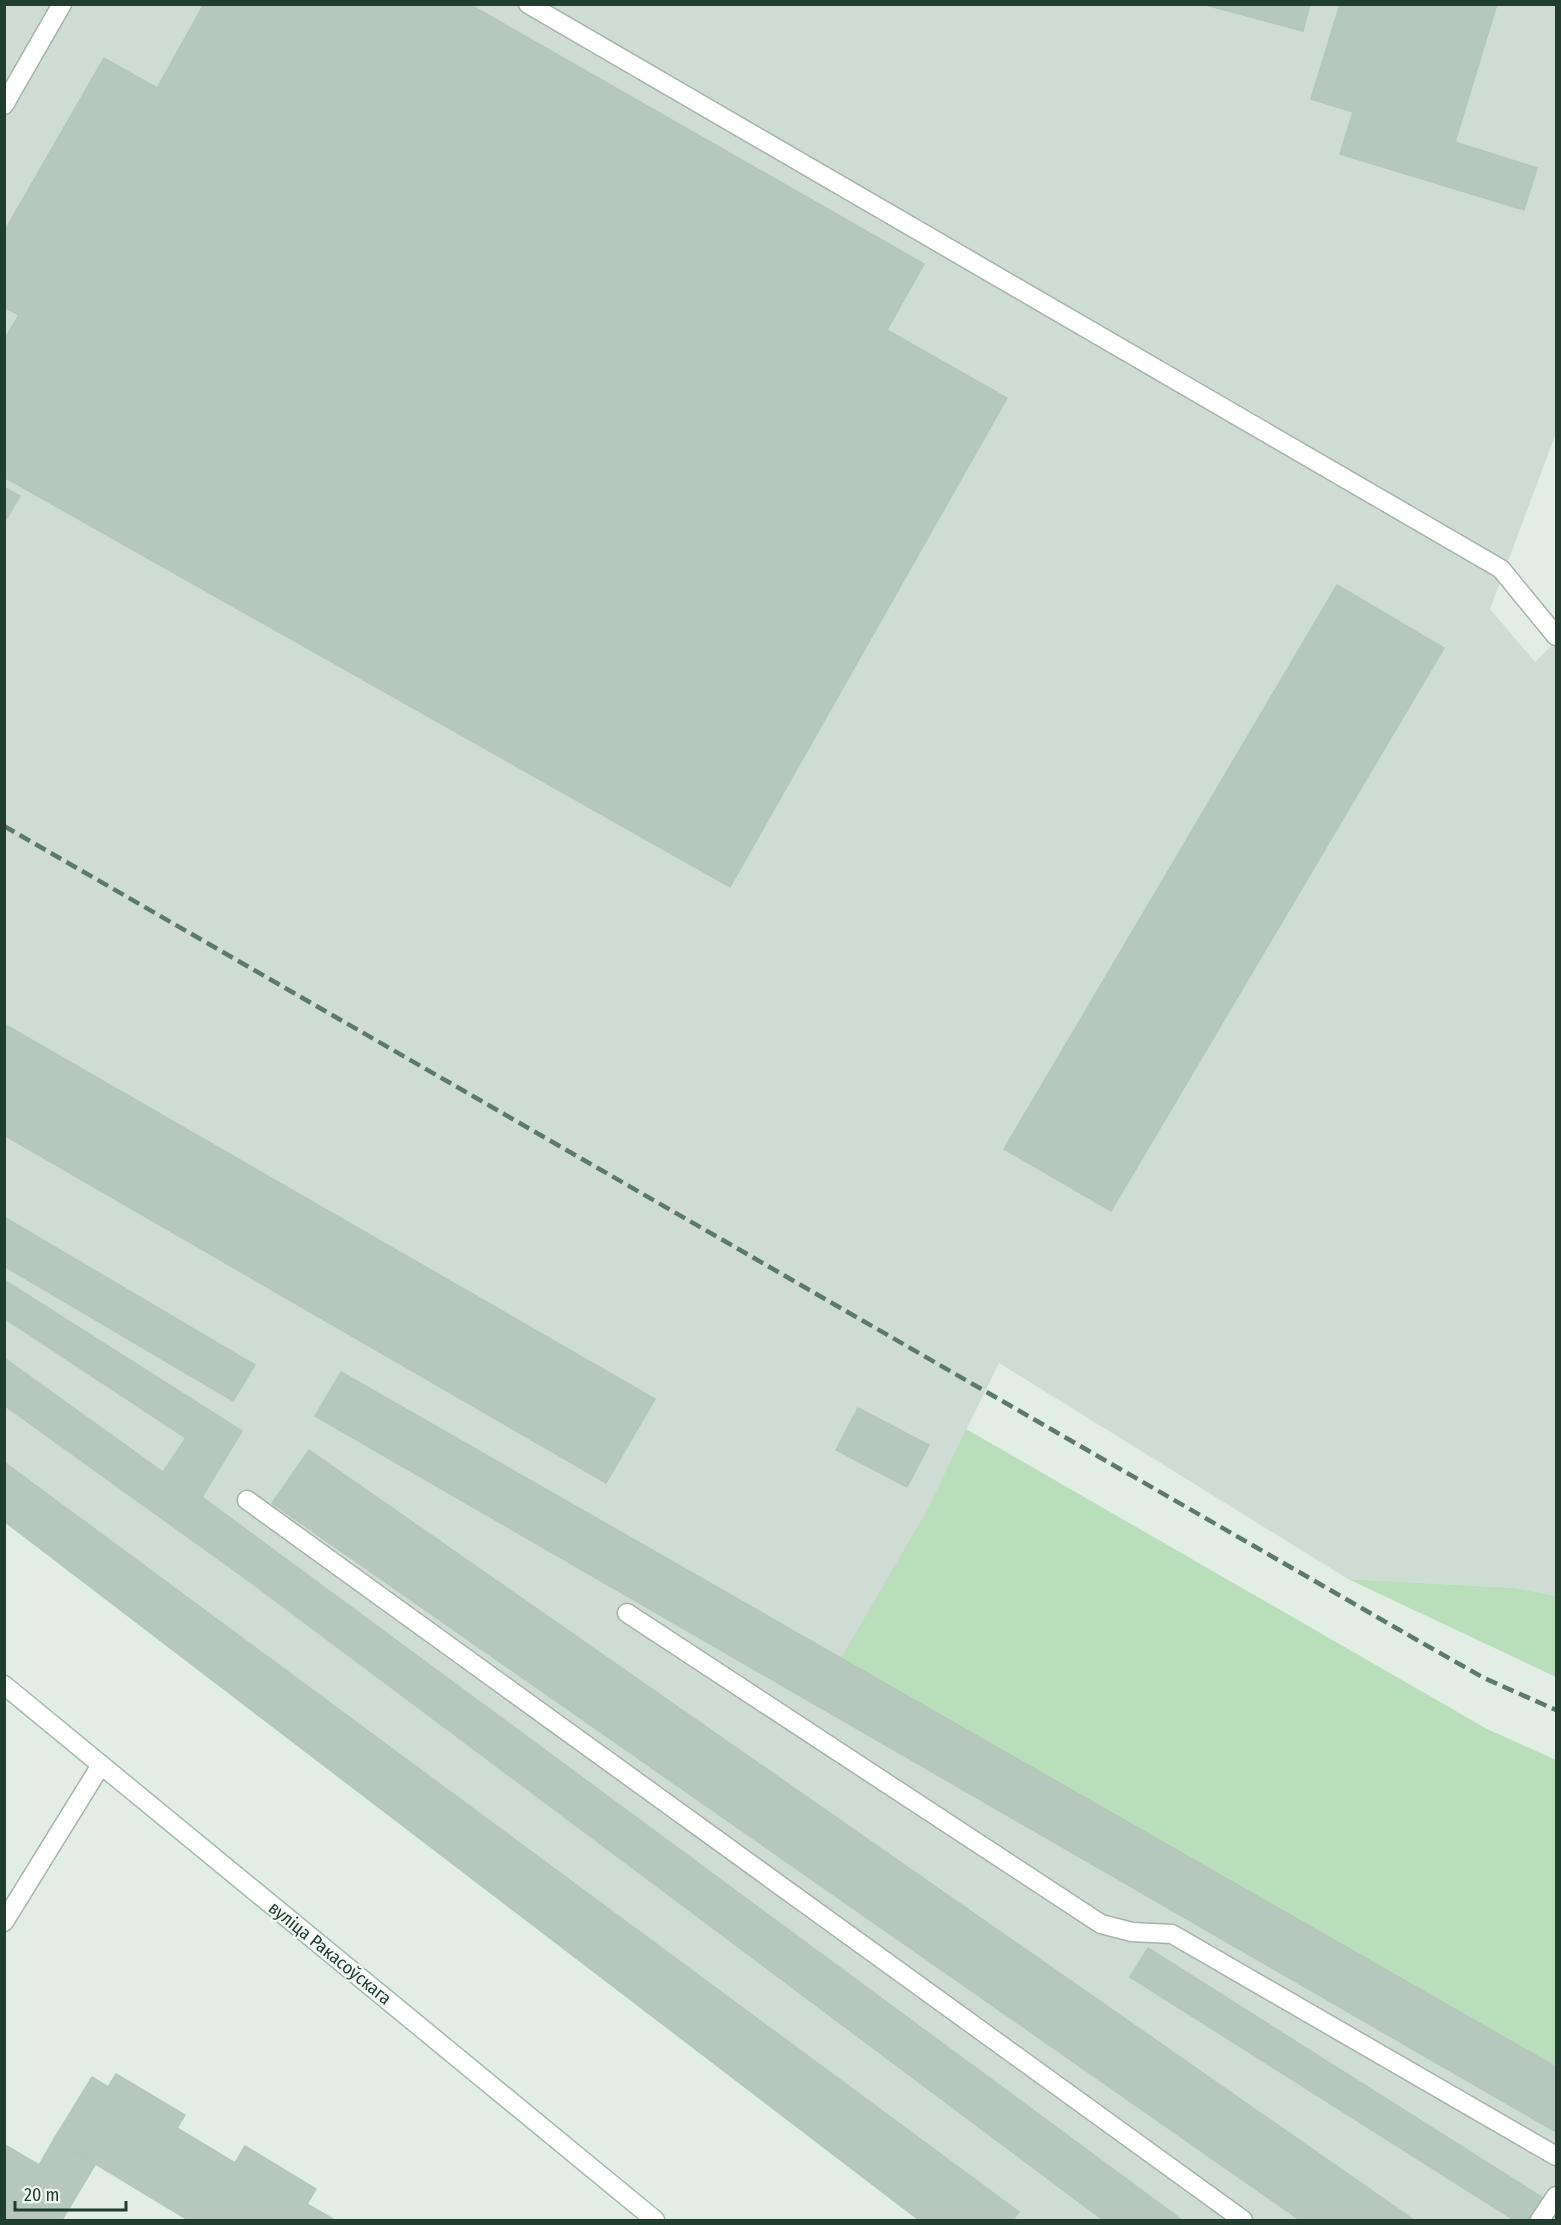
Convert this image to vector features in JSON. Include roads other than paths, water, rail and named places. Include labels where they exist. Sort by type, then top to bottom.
[{"type":"main road","points":[[4,105],[62,4]]},
{"type":"main road","points":[[528,4],[1501,569],[1557,636]]},
{"type":"main road","points":[[247,1500],[1243,2220]]},
{"type":"main road","points":[[627,1613],[1101,1924],[1132,1932],[1172,1934],[1557,2156]]},
{"type":"main road","name":"вуліца Ракасоўскага","points":[[4,1685],[655,2220]]},
{"type":"main road","points":[[4,1922],[101,1765]]},
{"type":"main road","points":[[1540,2220],[1557,2196]]},
{"type":"railway","points":[[4,826],[1417,1640],[1484,1678],[1556,1710]]}]
